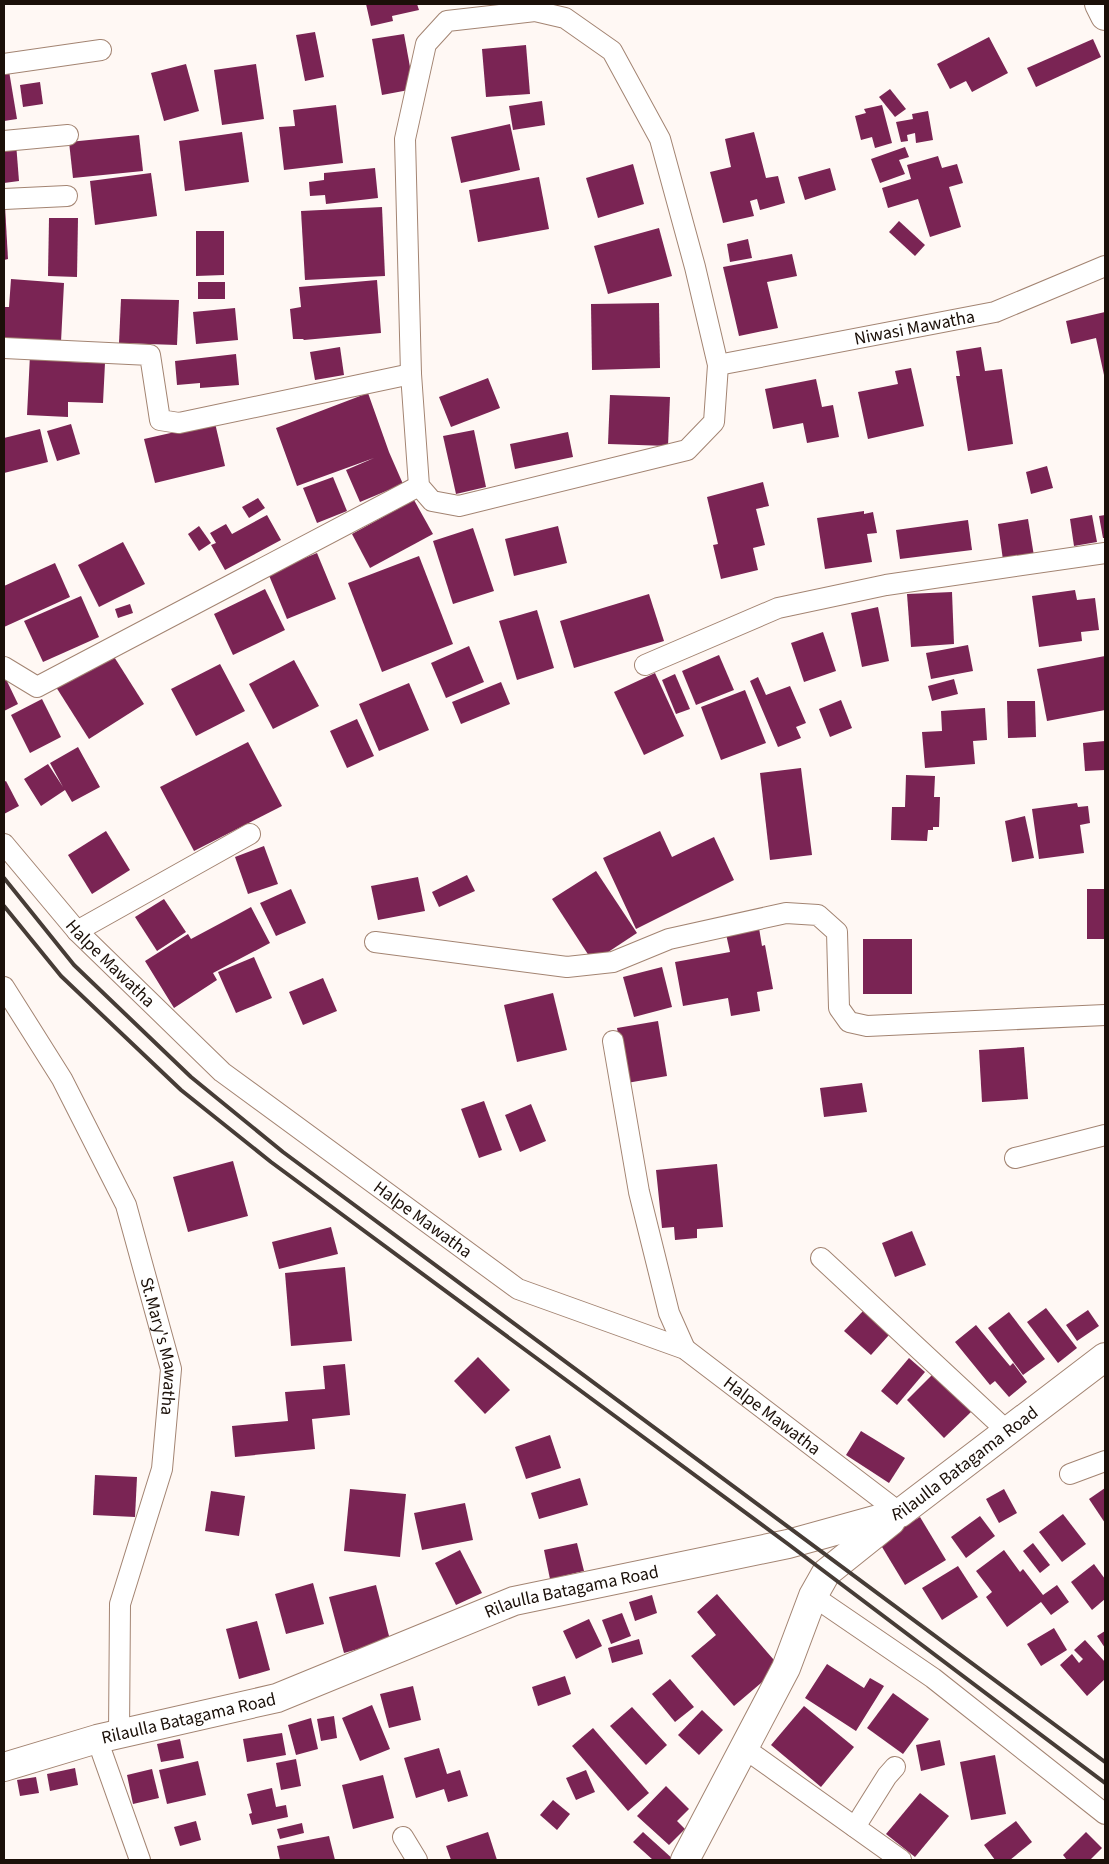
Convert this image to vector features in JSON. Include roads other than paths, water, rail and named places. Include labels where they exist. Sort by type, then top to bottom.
[{"type":"main road","points":[[1099,4],[1105,16]]},
{"type":"main road","name":"Rilaulla Batagama Road","points":[[4,1767],[108,1737],[277,1698],[514,1601],[788,1544],[900,1513],[1105,1357]]},
{"type":"main road","points":[[685,1860],[786,1668],[813,1596],[826,1573],[900,1513]]},
{"type":"street","points":[[535,11],[565,18],[612,51],[660,139],[695,267],[718,365],[714,422],[687,450],[459,506],[432,501],[419,486],[411,374],[405,139],[426,44],[447,21],[535,11]]},
{"type":"street","points":[[4,64],[101,50]]},
{"type":"street","points":[[4,140],[68,135]]},
{"type":"street","points":[[4,199],[67,196]]},
{"type":"street","name":"Niwasi Mawatha","points":[[718,365],[995,312],[1105,266]]},
{"type":"street","points":[[4,348],[150,355],[160,420],[179,423],[411,374]]},
{"type":"street","points":[[4,666],[37,687],[419,486]]},
{"type":"street","points":[[645,665],[778,608],[886,585],[1105,553]]},
{"type":"street","points":[[77,931],[250,834]]},
{"type":"street","name":"Halpe Mawatha","points":[[4,844],[77,931],[222,1072],[518,1289],[685,1350],[900,1513]]},
{"type":"street","points":[[375,942],[567,967],[613,962],[669,939],[786,913],[818,915],[837,932],[839,1008],[849,1022],[867,1026],[1105,1016]]},
{"type":"street","name":"St.Mary's Mawatha","points":[[4,987],[62,1079],[126,1204],[171,1369],[162,1469],[120,1604],[108,1737]]},
{"type":"street","points":[[613,1041],[639,1192],[669,1313],[685,1350]]},
{"type":"street","points":[[1014,1158],[1105,1135]]},
{"type":"street","points":[[821,1258],[1007,1431]]},
{"type":"street","points":[[1070,1474],[1105,1461]]},
{"type":"street","points":[[813,1596],[933,1678],[1105,1814]]},
{"type":"street","points":[[108,1737],[140,1860]]},
{"type":"street","points":[[744,1748],[901,1860]]},
{"type":"street","points":[[855,1827],[887,1776],[895,1767]]},
{"type":"street","points":[[403,1837],[416,1860]]},
{"type":"railway","points":[[4,878],[74,965],[191,1077],[283,1152],[1105,1762]]},
{"type":"railway","points":[[4,906],[61,976],[181,1090],[271,1162],[788,1544],[1105,1783]]}]
